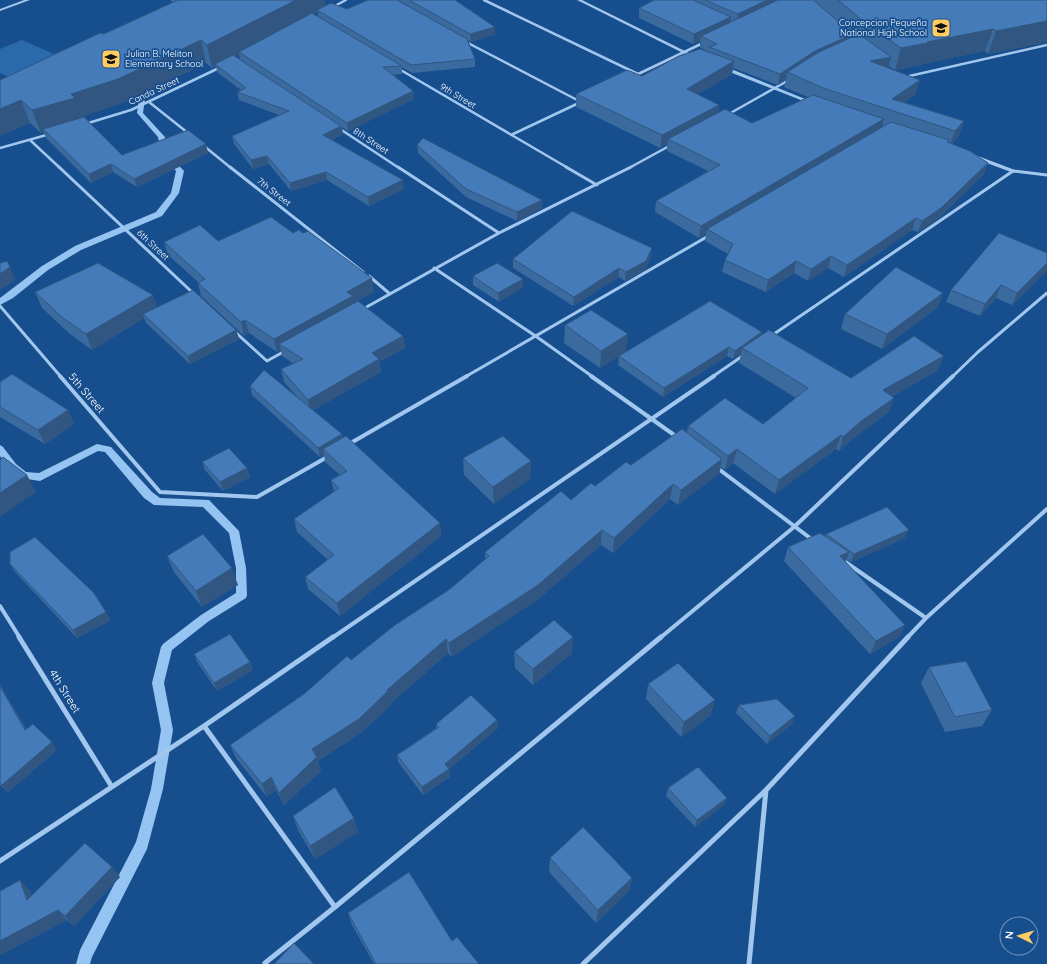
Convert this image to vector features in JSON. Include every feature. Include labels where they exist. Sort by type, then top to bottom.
[{"type":"street","points":[[0,10],[28,0]]},
{"type":"street","points":[[330,9],[346,0]]},
{"type":"street","points":[[484,0],[638,74]]},
{"type":"street","points":[[579,0],[698,58]]},
{"type":"street","points":[[463,40],[581,102]]},
{"type":"street","points":[[631,78],[704,42]]},
{"type":"street","points":[[900,78],[1047,45]]},
{"type":"street","name":"Canda Street","points":[[80,126],[131,110],[222,66]]},
{"type":"street","points":[[719,66],[778,88],[817,105]]},
{"type":"street","name":"9th Street","points":[[395,67],[597,185]]},
{"type":"street","points":[[722,118],[790,80]]},
{"type":"street","points":[[511,136],[588,98]]},
{"type":"street","points":[[149,102],[192,136]]},
{"type":"street","name":"8th Street","points":[[334,125],[499,233]]},
{"type":"street","points":[[0,148],[51,134]]},
{"type":"street","name":"6th Street","points":[[30,140],[196,296]]},
{"type":"street","name":"7th Street","points":[[198,141],[390,294]]},
{"type":"street","points":[[356,312],[499,233],[597,185],[673,144]]},
{"type":"street","points":[[970,156],[1013,170],[1047,175]]},
{"type":"street","points":[[763,341],[1013,170]]},
{"type":"street","points":[[346,446],[537,337],[716,231]]},
{"type":"street","points":[[434,268],[537,337],[652,418],[682,442]]},
{"type":"street","points":[[265,963],[335,908],[794,527],[978,352],[1047,293]]},
{"type":"street","name":"5th Street","points":[[0,306],[160,492],[257,497],[332,454]]},
{"type":"street","points":[[232,328],[267,361],[287,350]]},
{"type":"street","points":[[0,861],[204,726],[750,350]]},
{"type":"street","points":[[714,465],[794,527],[819,544]]},
{"type":"street","points":[[583,964],[766,790],[926,618],[1047,509]]},
{"type":"street","points":[[838,557],[926,618]]},
{"type":"street","name":"4th Street","points":[[0,606],[112,787]]},
{"type":"street","points":[[204,726],[335,908]]},
{"type":"street","points":[[749,964],[766,790]]},
{"type":"shaded area","points":[[22,40],[70,61],[22,83],[0,73],[0,49]]},
{"type":"building","points":[[178,0],[296,0],[207,45],[201,40],[118,79],[71,94],[75,98],[32,110],[21,100],[0,109],[0,80],[100,33],[104,34]]},
{"type":"building","points":[[368,0],[397,0],[467,39],[475,59],[411,65],[317,10],[331,3],[347,9]]},
{"type":"building","points":[[409,0],[455,0],[495,27],[470,34]]},
{"type":"building","points":[[654,0],[693,0],[731,17],[694,34],[639,8]]},
{"type":"building","points":[[705,0],[767,0],[738,14]]},
{"type":"building","points":[[778,0],[813,0],[853,34],[815,51],[780,74],[709,47],[717,44],[701,36]]},
{"type":"building","points":[[838,0],[1047,0],[1047,21],[996,31],[993,29],[901,48],[863,21]]},
{"type":"building","points":[[312,13],[402,66],[383,67],[413,91],[347,123],[239,52]]},
{"type":"building","points":[[859,34],[891,57],[870,61],[920,80],[892,99],[964,121],[955,131],[823,88],[787,72],[819,52]]},
{"type":"building","points":[[700,49],[734,61],[687,89],[719,105],[662,135],[576,94],[627,70],[642,76],[679,56]]},
{"type":"building","points":[[233,55],[341,126],[323,135],[403,180],[368,197],[326,172],[290,183],[267,156],[251,160],[232,136],[289,111],[237,92],[246,88],[215,64]]},
{"type":"building","points":[[813,95],[884,119],[701,226],[656,201],[720,165],[668,139],[725,109],[752,123]]},
{"type":"building","points":[[84,117],[122,155],[188,130],[206,144],[134,179],[111,164],[89,174],[43,129]]},
{"type":"building","points":[[891,122],[949,140],[947,142],[970,151],[988,163],[941,208],[922,221],[916,218],[847,265],[831,256],[811,269],[796,261],[768,280],[725,260],[733,244],[707,229]]},
{"type":"building","points":[[423,138],[542,200],[517,212],[466,189],[417,145]]},
{"type":"building","points":[[572,211],[652,248],[646,261],[626,272],[619,268],[574,297],[513,259]]},
{"type":"building","points":[[271,217],[293,233],[299,230],[303,233],[308,231],[372,278],[347,292],[353,296],[274,339],[245,320],[241,322],[198,283],[205,279],[164,242],[200,225],[218,241]]},
{"type":"building","points":[[999,233],[1047,253],[1047,263],[1017,293],[1001,285],[985,304],[951,290]]},
{"type":"building","points":[[7,261],[10,267],[0,274],[0,263]]},
{"type":"building","points":[[98,263],[153,295],[86,334],[63,318],[35,292]]},
{"type":"building","points":[[497,263],[523,279],[498,293],[473,276]]},
{"type":"building","points":[[896,267],[943,293],[887,334],[845,314]]},
{"type":"building","points":[[193,290],[236,330],[188,356],[143,314]]},
{"type":"building","points":[[358,301],[403,336],[372,353],[379,359],[308,400],[281,369],[303,359],[279,344]]},
{"type":"building","points":[[710,301],[762,332],[735,351],[729,347],[664,388],[619,356]]},
{"type":"building","points":[[591,310],[628,334],[601,351],[565,325]]},
{"type":"building","points":[[769,330],[851,378],[914,336],[944,356],[883,390],[894,398],[860,422],[843,437],[841,435],[779,480],[737,449],[728,456],[688,426],[725,398],[763,424],[808,388],[742,348]]},
{"type":"building","points":[[264,370],[342,434],[318,448],[250,386]]},
{"type":"building","points":[[12,374],[68,410],[38,430],[0,407],[0,382]]},
{"type":"building","points":[[682,429],[722,459],[681,490],[673,484],[614,538],[602,530],[538,585],[449,643],[446,639],[387,690],[388,691],[359,719],[312,749],[317,757],[279,793],[271,777],[262,784],[230,745],[304,694],[347,656],[351,660],[395,625],[450,589],[489,556],[485,552],[561,491],[571,500],[591,483],[595,486],[626,462],[631,465]]},
{"type":"building","points":[[346,436],[440,523],[337,603],[305,577],[334,555],[294,519],[339,488],[331,480],[347,471],[323,449]]},
{"type":"building","points":[[503,436],[531,461],[493,487],[463,458]]},
{"type":"building","points":[[229,448],[247,468],[220,482],[202,462]]},
{"type":"building","points":[[3,457],[27,475],[0,493],[0,460]]},
{"type":"building","points":[[887,507],[909,530],[854,554],[826,534]]},
{"type":"building","points":[[820,533],[849,552],[840,556],[905,625],[876,641],[788,547]]},
{"type":"building","points":[[203,534],[232,568],[196,591],[167,556]]},
{"type":"building","points":[[35,537],[94,593],[106,612],[73,630],[10,564],[10,552]]},
{"type":"building","points":[[554,620],[573,637],[533,669],[514,652]]},
{"type":"building","points":[[230,634],[250,662],[214,683],[194,654]]},
{"type":"building","points":[[966,661],[992,710],[955,717],[929,667]]},
{"type":"building","points":[[678,663],[715,700],[684,722],[648,684]]},
{"type":"building","points":[[0,686],[25,730],[33,724],[52,742],[2,785],[0,783]]},
{"type":"building","points":[[471,695],[497,720],[445,764],[449,769],[422,787],[397,755],[439,727],[436,724]]},
{"type":"building","points":[[777,699],[795,716],[770,736],[739,705]]},
{"type":"building","points":[[698,767],[727,798],[697,820],[668,788]]},
{"type":"building","points":[[335,787],[354,818],[310,846],[293,816]]},
{"type":"building","points":[[583,827],[632,878],[598,910],[550,858]]},
{"type":"building","points":[[85,843],[112,867],[65,916],[58,910],[0,941],[0,891],[20,880],[27,900]]},
{"type":"building","points":[[409,872],[452,941],[457,937],[479,964],[376,964],[348,913]]},
{"type":"building","points":[[294,943],[314,964],[274,964]]},
{"type":"waterway","points":[[0,302],[10,296],[45,268],[78,248],[159,214],[175,193],[180,171],[166,155],[161,137],[140,113],[143,92],[134,86]]},
{"type":"waterway","points":[[0,449],[13,467],[24,475],[40,477],[97,447],[108,449],[148,495],[158,502],[205,503],[234,531],[241,568],[242,595],[205,618],[167,647],[158,683],[167,730],[157,789],[142,844],[85,955],[83,964]]},
{"type":"place","name":"Concepcion Pequeña National High School","points":[[941,28]]},
{"type":"place","name":"Julian B. Meliton Elementary School","points":[[111,59]]}]
